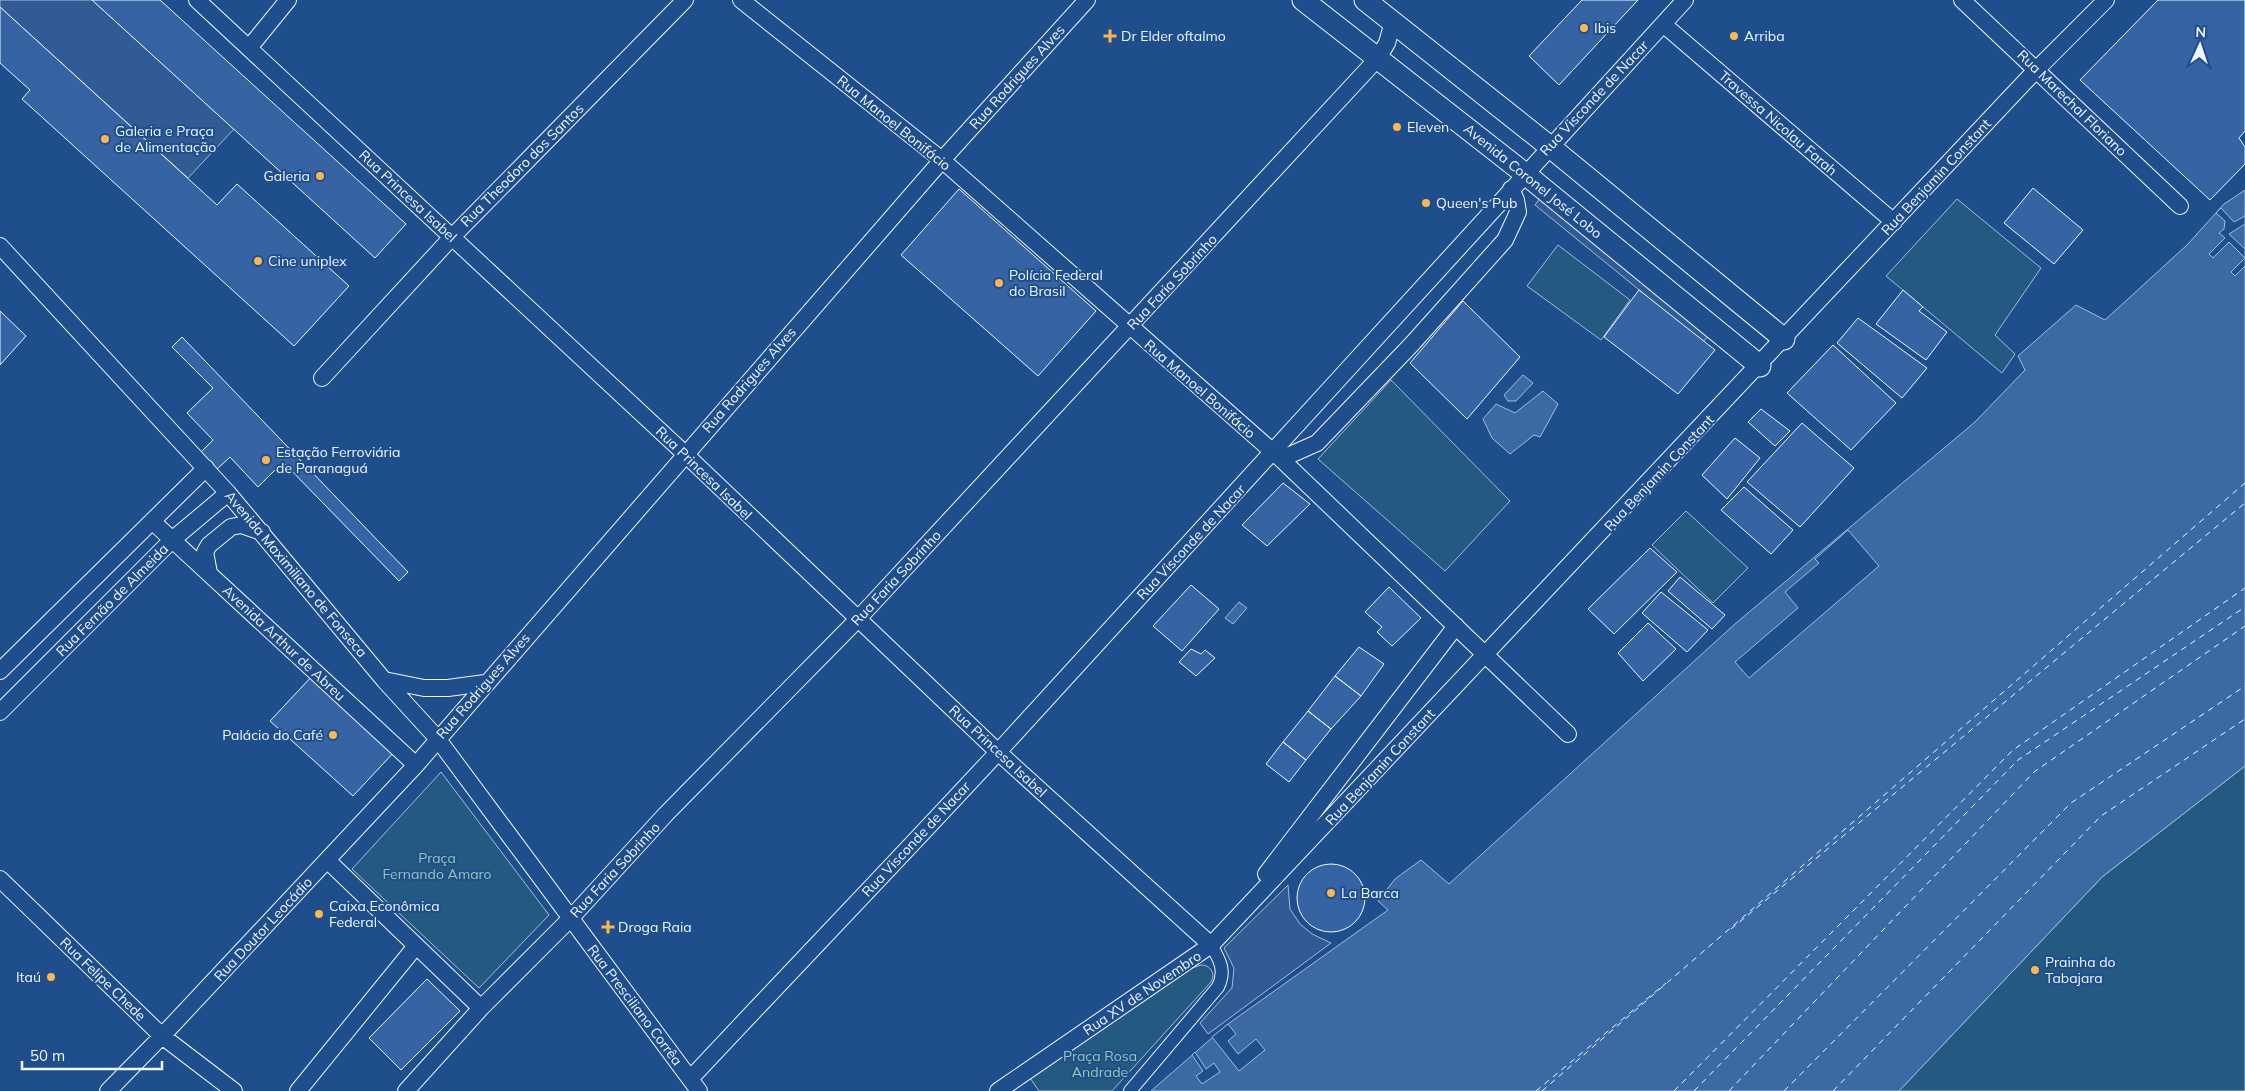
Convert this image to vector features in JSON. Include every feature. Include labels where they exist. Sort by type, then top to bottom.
[{"type":"street","name":"Rua Princesa Isabel","points":[[197,0],[684,453],[857,620],[998,752],[1211,945]]},
{"type":"street","points":[[249,48],[288,0]]},
{"type":"street","name":"Rua Theodoro dos Santos","points":[[322,378],[452,237],[685,0]]},
{"type":"street","name":"Rua Manoel Bonifácio","points":[[741,0],[942,160],[1277,456],[1568,734]]},
{"type":"street","name":"Rua Rodrigues Alves","points":[[416,765],[684,453],[942,160],[1087,0]]},
{"type":"street","name":"Avenida Coronel José Lobo","points":[[1303,0],[1378,58],[1518,181],[1760,366]]},
{"type":"street","points":[[1365,0],[1549,146],[1784,340]]},
{"type":"street","name":"Rua Visconde de Nacar","points":[[695,1085],[998,752],[1277,456],[1549,146],[1685,0]]},
{"type":"street","name":"Rua Marechal Floriano","points":[[1962,0],[2180,206]]},
{"type":"street","name":"Rua Benjamin Constant","points":[[1211,945],[1760,366],[2037,70],[2106,0]]},
{"type":"street","name":"Rua Faria Sobrinho","points":[[406,1091],[481,1008],[570,919],[666,814],[857,620],[1130,327],[1378,58],[1387,43],[1393,22]]},
{"type":"street","name":"Travessa Nicolau Farah","points":[[1663,24],[1894,222]]},
{"type":"street","points":[[1277,456],[1317,443],[1412,344],[1505,240],[1518,212],[1516,200],[1518,181]]},
{"type":"street","name":"Avenida Maximiliano de Fonseca","points":[[0,246],[206,468],[262,532],[384,680],[438,738],[570,919]]},
{"type":"street","name":"Rua Fernão de Almeida","points":[[0,671],[206,468]]},
{"type":"street","name":"Rua Fernão de Almeida","points":[[0,712],[172,540],[228,493]]},
{"type":"street","name":"Avenida Arthur de Abreu","points":[[152,521],[416,765]]},
{"type":"street","points":[[209,573],[205,552],[209,545],[231,527],[241,525],[262,532]]},
{"type":"street","name":"Rua Benjamin Constant","points":[[1211,945],[1456,626]]},
{"type":"street","points":[[384,680],[424,688],[448,688],[485,683]]},
{"type":"street","name":"Rua Doutor Leocádio","points":[[108,1091],[416,765]]},
{"type":"street","points":[[327,860],[481,1008]]},
{"type":"street","name":"Rua Felipe Chede","points":[[0,879],[162,1036],[234,1091]]},
{"type":"street","name":"Rua Presciliano Corrêa","points":[[570,919],[695,1085]]},
{"type":"street","points":[[1130,1091],[1218,987],[1222,972],[1219,958],[1211,945]]},
{"type":"street","name":"Rua XV de Novembro","points":[[998,1091],[1211,945]]},
{"type":"street","points":[[298,1091],[416,946]]},
{"type":"green space","points":[[1957,199],[2041,268],[1995,335],[2015,354],[2002,373],[1886,276]]},
{"type":"green space","points":[[1558,245],[1630,300],[1601,340],[1527,286]]},
{"type":"green space","points":[[1391,380],[1510,501],[1445,571],[1318,459]]},
{"type":"green space","points":[[1686,511],[1748,568],[1713,603],[1652,545]]},
{"type":"green space","points":[[2245,766],[2245,1091],[1899,1091],[2102,877]]},
{"type":"green space","name":"Praça Fernando Amaro","points":[[441,772],[549,915],[479,988],[352,869]]},
{"type":"green space","name":"Praça Rosa Andrade","points":[[1201,965],[1207,966],[1211,970],[1213,976],[1211,982],[1112,1091],[1039,1091],[1030,1078],[1192,968]]},
{"type":"shaded area","points":[[0,0],[92,0],[234,129],[188,178],[0,7]]},
{"type":"shaded area","points":[[2245,190],[2245,766],[2102,877],[1899,1091],[1151,1091],[1228,1024],[1388,910],[1378,901],[1395,879],[1421,860],[1449,884],[1735,624],[1975,422],[2025,370],[2018,356],[2076,305],[2105,320],[2187,245],[2224,204]]},
{"type":"shaded area","points":[[1545,191],[1714,329],[1703,342],[1535,205]]},
{"type":"shaded area","points":[[1523,375],[1533,383],[1516,401],[1508,401],[1504,395]]},
{"type":"shaded area","points":[[1543,391],[1558,404],[1540,437],[1534,435],[1510,454],[1492,438],[1483,419],[1496,404],[1515,413]]},
{"type":"shaded area","points":[[1239,602],[1247,608],[1233,624],[1225,618]]},
{"type":"shaded area","points":[[1288,885],[1290,909],[1300,924],[1312,934],[1331,943],[1208,1034],[1200,1023],[1232,988],[1234,968],[1224,948]]},
{"type":"pier","points":[[2221,208],[2234,222],[2245,216],[2245,224],[2229,234],[2245,249],[2245,258],[2229,242],[2213,258],[2209,254],[2225,238],[2219,233],[2224,229],[2225,221],[2216,213]]},
{"type":"pier","points":[[2245,258],[2245,266],[2235,276],[2231,272]]},
{"type":"pier","points":[[1848,530],[1879,566],[1749,678],[1735,662],[1798,608],[1785,592],[1819,563],[1815,559]]},
{"type":"pier","points":[[1228,1024],[1236,1034],[1228,1041],[1238,1054],[1256,1039],[1265,1050],[1239,1071],[1212,1037]]},
{"type":"pier","points":[[1195,1052],[1206,1069],[1214,1063],[1220,1072],[1202,1084],[1196,1076],[1203,1071],[1192,1055]]},
{"type":"building","name":"Galeria","points":[[92,0],[160,0],[406,224],[375,258]]},
{"type":"building","name":"Ibis","points":[[1582,0],[1638,0],[1559,85],[1529,56]]},
{"type":"building","points":[[2158,0],[2245,0],[2245,131],[2239,138],[2245,147],[2245,164],[2210,200],[2080,80]]},
{"type":"building","name":"Galeria e Praça de Alimentação","points":[[0,7],[217,205],[237,184],[349,286],[294,346],[22,99],[30,90],[0,63]]},
{"type":"building","points":[[2033,188],[2083,230],[2054,264],[2004,223]]},
{"type":"building","name":"Polícia Federal do Brasil","points":[[959,189],[1096,311],[1038,376],[901,255]]},
{"type":"building","points":[[1639,290],[1715,350],[1678,394],[1604,337]]},
{"type":"building","points":[[1903,290],[1923,307],[1919,311],[1947,332],[1926,360],[1876,324]]},
{"type":"building","points":[[1463,301],[1520,357],[1467,419],[1410,363]]},
{"type":"building","points":[[0,311],[26,336],[0,365]]},
{"type":"building","points":[[1858,318],[1927,368],[1902,398],[1837,343]]},
{"type":"building","name":"Estação Ferroviária de Paranaguá","points":[[182,337],[408,572],[399,581],[283,462],[258,487],[230,457],[216,470],[200,453],[213,440],[187,413],[213,388],[172,347]]},
{"type":"building","points":[[1833,345],[1896,403],[1851,450],[1787,393]]},
{"type":"building","points":[[1761,409],[1790,431],[1775,446],[1748,422]]},
{"type":"building","points":[[1802,423],[1854,468],[1800,527],[1747,482]]},
{"type":"building","points":[[1735,438],[1760,458],[1727,499],[1702,475]]},
{"type":"building","points":[[1283,483],[1310,504],[1267,546],[1242,525]]},
{"type":"building","points":[[1744,487],[1793,530],[1771,554],[1721,510]]},
{"type":"building","points":[[1650,548],[1677,572],[1614,634],[1588,609]]},
{"type":"building","points":[[1680,577],[1725,615],[1712,629],[1668,591]]},
{"type":"building","points":[[1191,585],[1219,609],[1182,651],[1153,626]]},
{"type":"building","points":[[1389,587],[1421,618],[1392,646],[1377,632],[1382,627],[1365,612]]},
{"type":"building","points":[[1661,592],[1708,630],[1687,652],[1642,613]]},
{"type":"building","points":[[1648,623],[1676,649],[1643,681],[1618,653]]},
{"type":"building","points":[[1359,647],[1384,664],[1361,696],[1335,676]]},
{"type":"building","points":[[1191,649],[1201,654],[1205,650],[1215,658],[1196,676],[1179,662]]},
{"type":"building","name":"Palácio do Café","points":[[313,675],[396,750],[353,796],[270,721]]},
{"type":"building","points":[[1335,676],[1361,696],[1331,729],[1308,711]]},
{"type":"building","points":[[1308,711],[1331,729],[1306,760],[1283,742]]},
{"type":"building","points":[[1283,742],[1306,760],[1289,782],[1266,764]]},
{"type":"building","points":[[1331,864],[1344,867],[1355,874],[1362,885],[1365,898],[1362,911],[1355,922],[1344,929],[1331,932],[1318,929],[1307,922],[1300,911],[1297,898],[1300,885],[1307,874],[1318,867]]},
{"type":"building","points":[[427,979],[460,1011],[401,1070],[369,1038]]},
{"type":"ferry route","points":[[1542,1091],[2245,483]]},
{"type":"ferry route","points":[[1731,929],[2245,503]]},
{"type":"ferry route","points":[[1674,1091],[2013,750],[2245,588]]},
{"type":"ferry route","points":[[1694,1091],[2018,760],[2245,607]]},
{"type":"ferry route","points":[[1729,1091],[2034,772],[2245,626]]},
{"type":"ferry route","points":[[1784,1091],[2071,803],[2245,686]]},
{"type":"ferry route","points":[[1833,1091],[2101,816],[2245,719]]},
{"type":"ferry route","points":[[1536,1091],[1666,983]]},
{"type":"place","name":"Ibis","points":[[1584,28]]},
{"type":"place","name":"Dr Elder oftalmo","points":[[1110,36]]},
{"type":"place","name":"Arriba","points":[[1734,36]]},
{"type":"place","name":"Eleven","points":[[1397,127]]},
{"type":"place","name":"Galeria e Praça de Alimentação","points":[[105,139]]},
{"type":"place","name":"Galeria","points":[[320,176]]},
{"type":"place","name":"Queen's Pub","points":[[1426,203]]},
{"type":"place","name":"Cine uniplex","points":[[258,261]]},
{"type":"place","name":"Polícia Federal do Brasil","points":[[999,283]]},
{"type":"place","name":"Estação Ferroviária de Paranaguá","points":[[266,460]]},
{"type":"place","name":"Palácio do Café","points":[[333,735]]},
{"type":"place","name":"La Barca","points":[[1331,893]]},
{"type":"place","name":"Caixa Econômica Federal","points":[[319,914]]},
{"type":"place","name":"Droga Raia","points":[[608,927]]},
{"type":"place","name":"Prainha do Tabajara","points":[[2035,970]]},
{"type":"place","name":"Itaú","points":[[51,977]]}]
